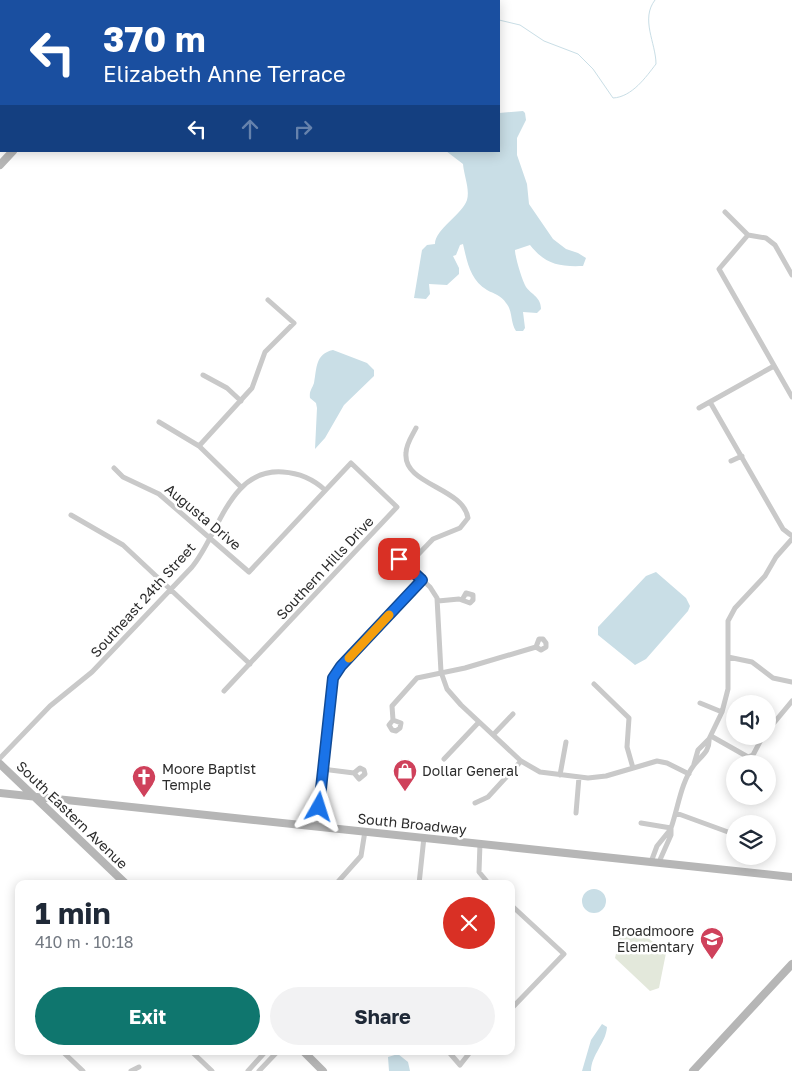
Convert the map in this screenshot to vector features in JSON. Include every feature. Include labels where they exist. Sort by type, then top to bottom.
[{"type":"street","points":[[0,165],[12,152]]},
{"type":"street","points":[[725,212],[748,235],[766,238],[774,245],[792,273]]},
{"type":"street","points":[[748,235],[719,269],[792,397]]},
{"type":"street","points":[[199,446],[255,383],[265,352],[294,323],[268,300]]},
{"type":"street","points":[[699,408],[774,366]]},
{"type":"street","points":[[203,375],[227,388],[241,401]]},
{"type":"street","points":[[694,764],[706,753],[710,738],[722,712],[728,689],[728,621],[735,608],[765,576],[776,557],[792,538],[784,529],[710,402]]},
{"type":"street","points":[[159,422],[199,446],[241,487]]},
{"type":"street","points":[[407,566],[433,538],[460,528],[466,523],[468,518],[463,505],[451,495],[424,480],[407,463],[406,450],[416,428]]},
{"type":"street","points":[[731,461],[742,456]]},
{"type":"street","name":"Southern Hills Drive","points":[[224,691],[397,507],[351,463],[325,490]]},
{"type":"street","name":"Augusta Drive","points":[[114,468],[123,476],[159,494],[248,572],[325,490]]},
{"type":"street","name":"Southeast 24th Street","points":[[0,758],[54,702],[92,672],[197,561],[233,497],[241,487],[258,476],[283,472],[304,476],[325,490]]},
{"type":"street","points":[[71,515],[81,523],[118,540],[250,664]]},
{"type":"street","points":[[399,559],[434,591],[438,602],[441,672],[453,697],[521,762],[540,772],[597,778],[662,761],[689,774]]},
{"type":"street","points":[[316,826],[334,675],[422,580]]},
{"type":"street","points":[[438,602],[462,600]]},
{"type":"street","points":[[393,720],[392,706],[413,680],[465,668],[536,647]]},
{"type":"street","points":[[728,657],[752,662],[773,678],[792,682]]},
{"type":"street","points":[[594,684],[629,718],[627,747],[633,768]]},
{"type":"street","points":[[776,720],[792,701]]},
{"type":"street","points":[[700,703],[722,712]]},
{"type":"street","points":[[493,735],[513,714]]},
{"type":"street","points":[[444,759],[479,722]]},
{"type":"street","points":[[710,738],[744,755]]},
{"type":"street","points":[[655,862],[657,846],[670,829],[698,750],[710,738]]},
{"type":"street","points":[[560,775],[566,742]]},
{"type":"street","points":[[475,803],[488,797],[521,762]]},
{"type":"street","name":"South Eastern Avenue","points":[[0,764],[122,880]]},
{"type":"street","points":[[322,769],[354,773]]},
{"type":"street","points":[[576,813],[579,777]]},
{"type":"street","name":"South Broadway","points":[[0,793],[792,877]]},
{"type":"street","points":[[676,813],[726,831]]},
{"type":"street","points":[[642,823],[670,829]]},
{"type":"street","points":[[655,862],[670,835],[670,829]]},
{"type":"street","points":[[340,880],[361,856],[365,831]]},
{"type":"street","points":[[419,880],[424,838]]},
{"type":"street","points":[[480,844],[478,867],[486,880]]},
{"type":"street","points":[[515,909],[564,954],[515,1005]]},
{"type":"street","points":[[693,1071],[792,964]]},
{"type":"street","points":[[68,1055],[83,1071]]},
{"type":"street","points":[[195,1055],[212,1071]]},
{"type":"street","points":[[248,1071],[262,1055]]},
{"type":"street","points":[[259,1071],[274,1055]]},
{"type":"street","points":[[313,1055],[324,1071]]},
{"type":"street","points":[[451,1055],[460,1065],[468,1055]]},
{"type":"street","points":[[131,1071],[139,1066]]},
{"type":"shaded area","points":[[632,926],[653,942],[667,948],[659,988],[650,991],[615,958],[622,928]]},
{"type":"water","points":[[523,111],[525,113],[526,120],[517,138],[517,155],[527,184],[529,204],[553,239],[566,249],[586,258],[583,266],[567,266],[547,260],[530,245],[515,250],[524,284],[541,305],[541,309],[537,313],[523,312],[525,328],[523,331],[516,331],[510,309],[504,300],[481,286],[473,276],[463,244],[460,245],[456,255],[453,256],[459,268],[459,274],[447,285],[429,284],[430,294],[426,299],[414,298],[422,250],[427,245],[435,244],[439,233],[464,206],[468,196],[463,164],[447,152],[500,152],[500,113]]},
{"type":"water","points":[[333,350],[367,363],[374,370],[374,376],[344,405],[325,438],[315,449],[317,408],[316,403],[310,398],[310,394],[320,358]]},
{"type":"water","points":[[656,572],[686,598],[690,606],[688,611],[646,659],[635,665],[598,635],[598,627],[646,576]]},
{"type":"water","points":[[594,889],[599,890],[605,896],[605,906],[599,912],[594,913],[589,912],[583,906],[582,901],[583,896],[589,890]]},
{"type":"water","points":[[602,1024],[607,1027],[606,1033],[593,1060],[591,1071],[582,1071],[591,1040]]},
{"type":"water","points":[[399,1055],[408,1062],[410,1071],[389,1071],[388,1057]]},
{"type":"waterway","points":[[500,20],[520,25],[544,41],[578,54],[593,69],[613,98],[620,97],[632,90],[656,64],[649,23],[651,7],[655,0]]},
{"type":"slow traffic","points":[[349,658],[389,615]]},
{"type":"place","name":"Dollar General","points":[[405,792]]},
{"type":"place","name":"Moore Baptist Temple","points":[[144,798]]},
{"type":"place","name":"Broadmoore Elementary","points":[[712,960]]},
{"type":"route","points":[[319,807],[334,675],[422,580],[399,559]]}]
